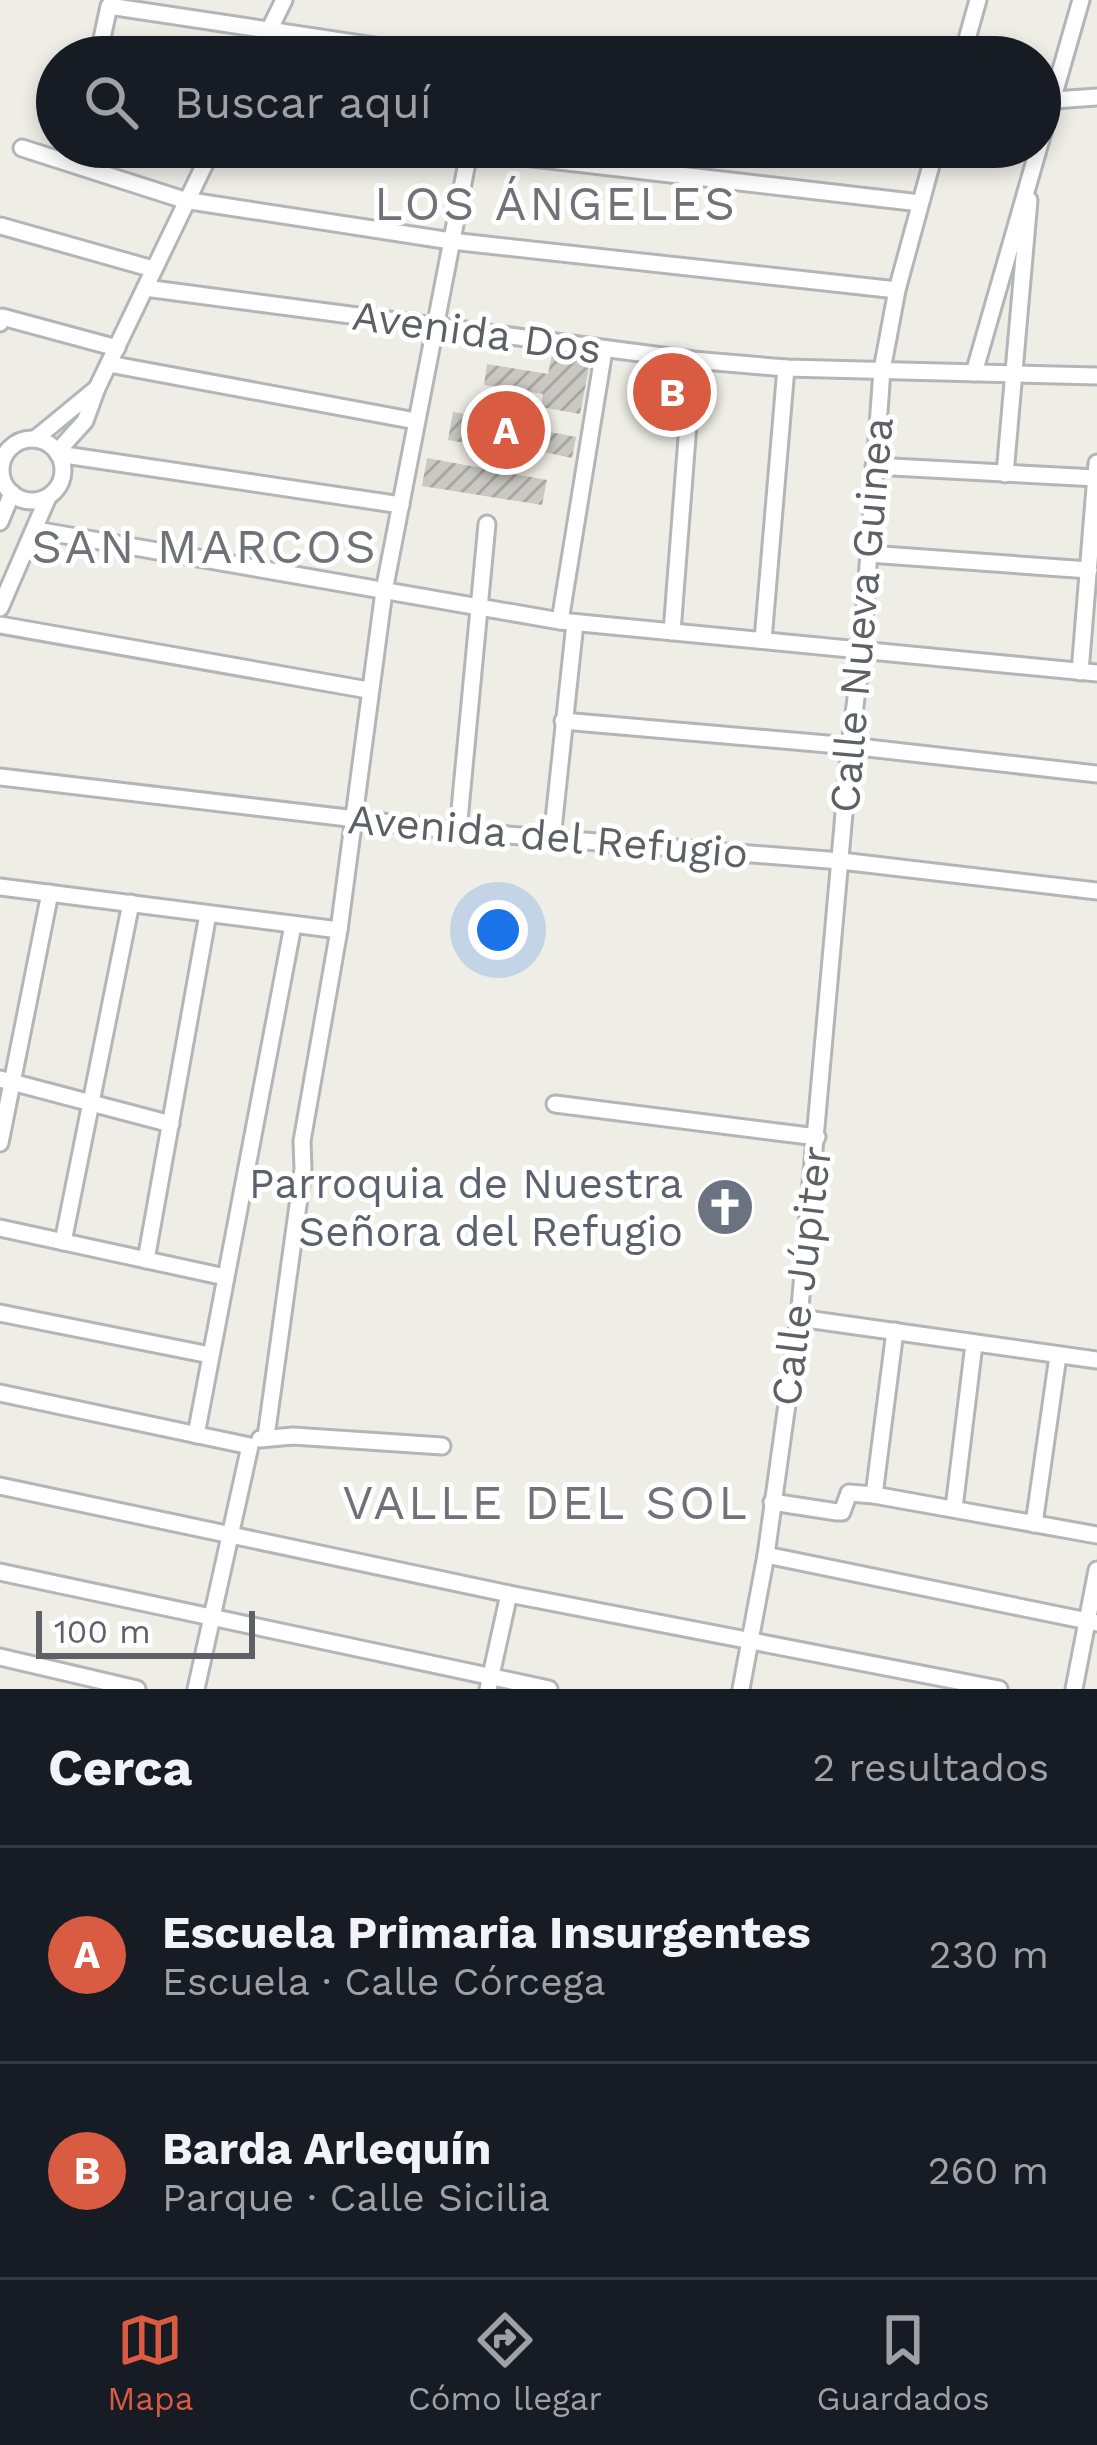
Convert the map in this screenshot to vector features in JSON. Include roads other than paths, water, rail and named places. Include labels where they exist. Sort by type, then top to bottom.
[{"type":"street","points":[[266,36],[284,0]]},
{"type":"street","points":[[968,36],[978,0]]},
{"type":"street","points":[[1061,58],[1081,0]]},
{"type":"street","points":[[103,36],[109,6],[297,36]]},
{"type":"street","points":[[1061,100],[1097,97]]},
{"type":"street","points":[[22,148],[36,152]]},
{"type":"street","points":[[84,168],[184,200],[451,242],[897,290]]},
{"type":"street","points":[[0,608],[48,496],[62,478],[58,453],[85,421],[202,168]]},
{"type":"street","points":[[266,1437],[303,1169],[302,1141],[339,930],[368,690],[466,168]]},
{"type":"street","points":[[628,168],[920,203]]},
{"type":"street","name":"Calle Nueva Guinea","points":[[841,861],[882,370],[897,290],[930,168]]},
{"type":"street","points":[[1005,474],[1034,168]]},
{"type":"street","points":[[974,374],[1015,225],[1030,191]]},
{"type":"street","points":[[1,226],[153,269]]},
{"type":"street","name":"Avenida Dos","points":[[145,288],[693,360],[786,368],[1097,376]]},
{"type":"street","points":[[1,320],[113,356],[416,422]]},
{"type":"street","points":[[552,839],[568,622],[604,350]]},
{"type":"street","points":[[672,632],[693,360]]},
{"type":"street","points":[[764,640],[786,368]]},
{"type":"street","points":[[0,522],[5,449],[35,440],[97,388]]},
{"type":"street","points":[[35,440],[58,453],[400,505]]},
{"type":"street","points":[[36,530],[568,622],[1089,672],[1089,571],[1097,463]]},
{"type":"street","points":[[874,466],[1096,478]]},
{"type":"street","points":[[5,487],[29,501],[48,496]]},
{"type":"street","points":[[458,831],[487,524]]},
{"type":"street","points":[[869,554],[1089,571]]},
{"type":"street","points":[[0,625],[368,690]]},
{"type":"street","points":[[563,721],[1097,774]]},
{"type":"street","name":"Avenida del Refugio","points":[[0,777],[458,831],[841,861],[1097,891]]},
{"type":"street","name":"Calle Júpiter","points":[[741,1689],[766,1555],[799,1318],[841,861]]},
{"type":"street","points":[[0,887],[339,930]]},
{"type":"street","points":[[0,1142],[6,1081],[50,893]]},
{"type":"street","points":[[63,1242],[131,903]]},
{"type":"street","points":[[146,1260],[208,914]]},
{"type":"street","points":[[196,1435],[292,925]]},
{"type":"street","points":[[6,1081],[171,1124]]},
{"type":"street","points":[[555,1104],[817,1137]]},
{"type":"street","points":[[0,1228],[225,1277]]},
{"type":"street","points":[[0,1312],[210,1355]]},
{"type":"street","points":[[799,1318],[1097,1360]]},
{"type":"street","points":[[874,1495],[896,1331]]},
{"type":"street","points":[[954,1508],[974,1343]]},
{"type":"street","points":[[1034,1524],[1058,1356]]},
{"type":"street","points":[[0,1393],[245,1444],[266,1437],[442,1446]]},
{"type":"street","points":[[196,1689],[233,1533],[245,1444]]},
{"type":"street","points":[[0,1486],[508,1594],[999,1689]]},
{"type":"street","points":[[772,1502],[842,1512],[849,1493],[874,1495],[1097,1535]]},
{"type":"street","points":[[766,1555],[1092,1622]]},
{"type":"street","points":[[1074,1689],[1092,1622],[1097,1570]]},
{"type":"street","points":[[0,1572],[489,1683],[549,1689]]},
{"type":"street","points":[[489,1683],[508,1594]]},
{"type":"street","points":[[0,1657],[137,1689]]},
{"type":"place","name":"Barda Arlequín","points":[[672,392]]},
{"type":"place","name":"Escuela Primaria Insurgentes","points":[[506,430]]},
{"type":"place","name":"Parroquia de Nuestra Señora del Refugio","points":[[725,1207]]},
{"type":"district","name":"LOS ÁNGELES","points":[[556,203]]},
{"type":"district","name":"SAN MARCOS","points":[[205,546]]},
{"type":"district","name":"VALLE DEL SOL","points":[[546,1502]]}]
